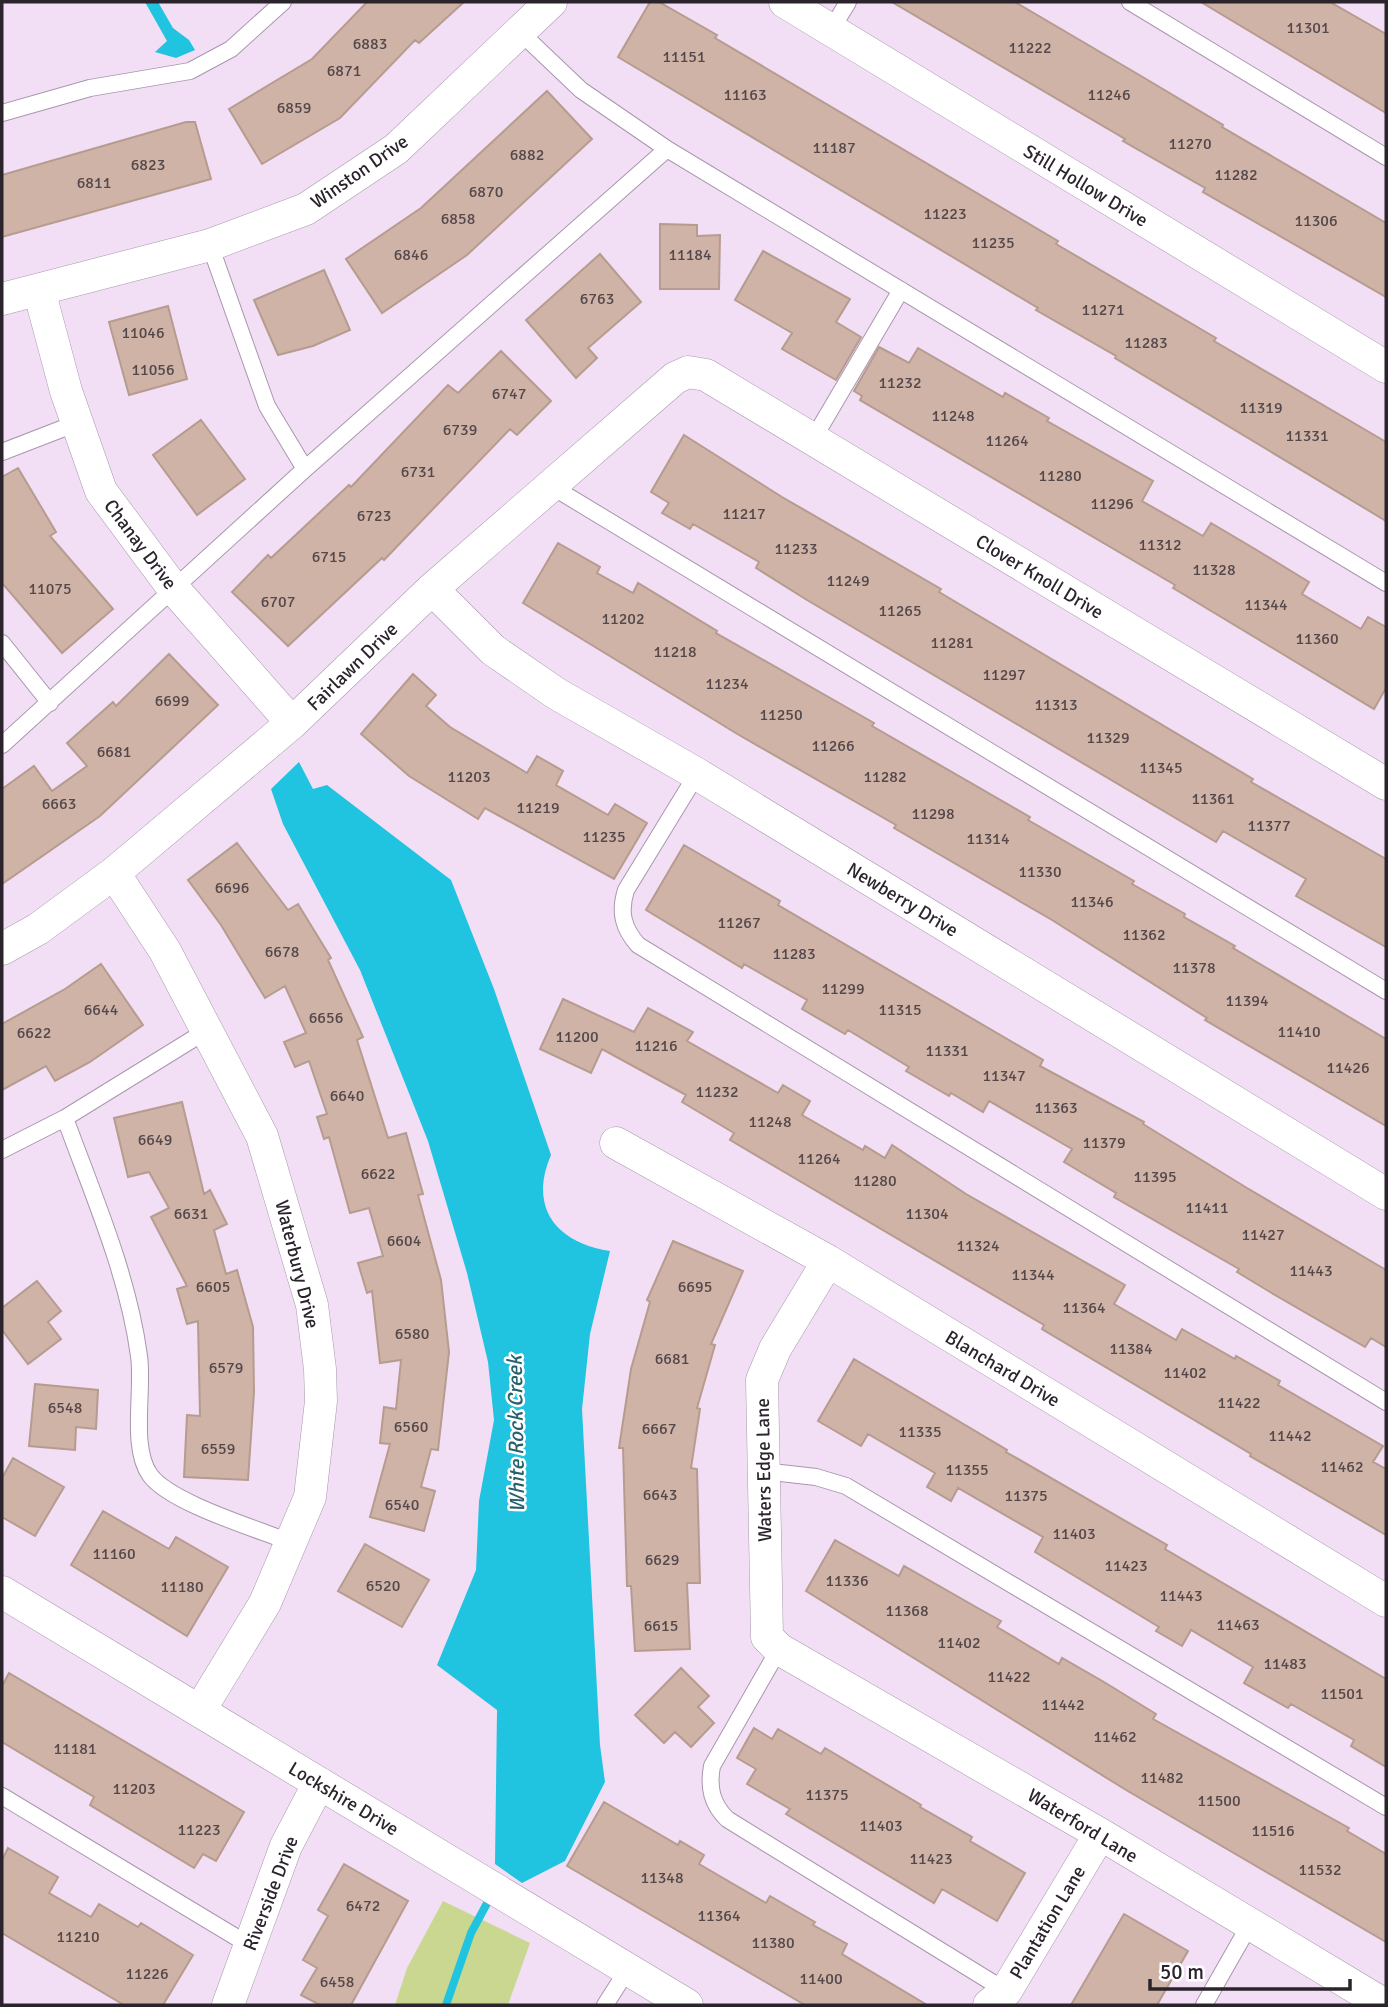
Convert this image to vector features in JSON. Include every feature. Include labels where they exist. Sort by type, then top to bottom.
[{"type":"street","name":"Winston Drive","points":[[2,299],[210,245],[306,209],[396,149],[551,2]]},
{"type":"street","name":"Still Hollow Drive","points":[[785,2],[1386,367]]},
{"type":"street","name":"Chanay Drive","points":[[39,290],[77,422],[101,491],[173,589],[292,723]]},
{"type":"street","name":"Clover Knoll Drive","points":[[693,372],[706,375],[1386,784]]},
{"type":"street","name":"Fairlawn Drive","points":[[2,949],[38,929],[114,873],[292,723],[432,589],[675,378],[693,372]]},
{"type":"street","name":"Newberry Drive","points":[[432,589],[506,660],[557,694],[697,774],[1386,1194]]},
{"type":"street","name":"Waterbury Drive","points":[[114,873],[165,950],[262,1136],[312,1305],[321,1401],[310,1497],[265,1603],[200,1710]]},
{"type":"street","name":"Blanchard Drive","points":[[616,1143],[828,1261],[1386,1601]]},
{"type":"street","name":"Waters Edge Lane","points":[[779,1649],[767,1636],[765,1622],[762,1380],[775,1349],[828,1261]]},
{"type":"street","name":"Lockshire Drive","points":[[2,1592],[687,2005]]},
{"type":"street","name":"Waterford Lane","points":[[779,1649],[1100,1834],[1249,1926],[1385,2005]]},
{"type":"street","name":"Riverside Drive","points":[[228,2005],[286,1846],[319,1783]]},
{"type":"street","name":"Plantation Lane","points":[[997,1998],[1100,1834]]},
{"type":"lane","points":[[2,113],[90,88],[190,71],[231,49],[283,2]]},
{"type":"lane","points":[[831,30],[848,2]]},
{"type":"lane","points":[[1130,2],[1386,157]]},
{"type":"lane","points":[[519,32],[581,90],[667,149],[1386,583]]},
{"type":"lane","points":[[2,745],[305,469],[667,149]]},
{"type":"lane","points":[[210,245],[267,406],[305,469]]},
{"type":"lane","points":[[812,441],[901,290]]},
{"type":"lane","points":[[2,452],[77,422]]},
{"type":"lane","points":[[551,486],[1386,991]]},
{"type":"lane","points":[[2,643],[50,703]]},
{"type":"lane","points":[[697,774],[626,890],[621,907],[624,924],[638,946],[1386,1402]]},
{"type":"lane","points":[[2,1150],[65,1118],[206,1031]]},
{"type":"lane","points":[[65,1118],[130,1303],[141,1370],[139,1447],[142,1461],[150,1476],[173,1494],[292,1543]]},
{"type":"lane","points":[[763,1471],[816,1477],[846,1486],[1386,1807]]},
{"type":"lane","points":[[779,1649],[712,1766],[710,1778],[716,1808],[727,1819],[997,1998]]},
{"type":"lane","points":[[2,1796],[249,1945]]},
{"type":"lane","points":[[1204,2005],[1249,1926]]},
{"type":"lane","points":[[605,2005],[628,1969]]},
{"type":"green space","points":[[443,1901],[530,1943],[508,2005],[395,2005],[407,1968]]},
{"type":"water","points":[[145,2],[158,2],[173,28],[189,40],[195,50],[176,58],[155,52],[167,41]]},
{"type":"water","points":[[299,762],[313,789],[327,785],[451,880],[494,989],[551,1155],[543,1191],[546,1207],[552,1220],[575,1240],[610,1251],[590,1334],[582,1409],[600,1745],[605,1782],[565,1861],[522,1883],[495,1864],[497,1710],[437,1665],[476,1570],[479,1501],[494,1420],[488,1362],[467,1273],[428,1141],[360,970],[283,824],[271,789]]},
{"type":"building","points":[[367,2],[464,2],[419,43],[415,40],[340,118],[262,164],[229,109],[312,59]]},
{"type":"building","points":[[650,2],[659,2],[717,35],[715,38],[1058,241],[1056,244],[1216,338],[1214,341],[1386,442],[1386,521],[1036,310],[1038,308],[618,57]]},
{"type":"building","points":[[892,2],[1015,2],[1141,76],[1386,223],[1386,297],[1203,192],[1205,188],[1123,141],[1125,139]]},
{"type":"building","points":[[1201,2],[1330,2],[1386,34],[1386,113]]},
{"type":"building","points":[[547,91],[592,139],[467,255],[382,313],[346,259],[421,208]]},
{"type":"building","points":[[186,122],[195,122],[211,179],[2,237],[2,175]]},
{"type":"building","points":[[660,224],[697,225],[697,236],[720,235],[719,289],[660,289]]},
{"type":"building","points":[[763,251],[850,299],[836,322],[861,337],[836,380],[782,349],[792,333],[735,300]]},
{"type":"building","points":[[600,254],[641,302],[588,348],[597,358],[576,378],[526,320]]},
{"type":"building","points":[[324,270],[350,330],[313,346],[278,355],[254,300]]},
{"type":"building","points":[[168,306],[187,379],[129,395],[109,322]]},
{"type":"building","points":[[879,347],[909,363],[918,348],[1003,397],[1005,393],[1049,418],[1047,421],[1153,481],[1142,501],[1203,536],[1211,523],[1309,582],[1302,594],[1361,629],[1368,617],[1386,627],[1386,688],[1374,709],[1173,588],[1175,585],[860,400],[862,396],[854,391]]},
{"type":"building","points":[[501,351],[551,401],[517,435],[510,429],[384,560],[382,558],[288,646],[232,592],[268,555],[271,558],[349,485],[351,487],[448,385],[458,393]]},
{"type":"building","points":[[201,420],[245,479],[197,515],[153,455]]},
{"type":"building","points":[[684,435],[782,497],[941,589],[939,592],[1253,779],[1251,782],[1386,859],[1386,947],[1296,896],[1306,879],[1223,831],[1216,842],[807,600],[756,568],[759,562],[693,524],[690,529],[662,513],[669,503],[651,492]]},
{"type":"building","points":[[18,468],[56,532],[50,536],[113,609],[62,653],[2,583],[2,477]]},
{"type":"building","points":[[558,543],[600,567],[597,573],[633,593],[638,583],[717,631],[716,633],[874,723],[872,726],[1030,817],[1028,820],[1134,881],[1132,884],[1185,914],[1184,917],[1235,946],[1233,948],[1386,1039],[1386,1126],[1205,1020],[1207,1018],[1052,920],[894,828],[896,825],[739,735],[523,603]]},
{"type":"building","points":[[169,654],[218,705],[100,816],[2,884],[2,789],[34,766],[52,791],[87,766],[67,743],[113,702],[116,706]]},
{"type":"building","points":[[413,674],[436,695],[426,706],[450,727],[527,773],[537,756],[563,771],[556,785],[608,815],[615,804],[647,823],[614,879],[485,808],[478,819],[409,776],[361,734]]},
{"type":"building","points":[[237,843],[288,910],[298,904],[331,958],[328,960],[363,1037],[357,1040],[388,1138],[406,1133],[423,1194],[418,1195],[441,1280],[449,1352],[438,1450],[431,1449],[421,1487],[435,1491],[424,1531],[370,1517],[390,1444],[380,1443],[384,1407],[396,1409],[401,1360],[380,1363],[372,1291],[367,1293],[358,1263],[383,1256],[369,1208],[350,1213],[329,1137],[324,1139],[317,1117],[327,1114],[309,1061],[295,1067],[284,1042],[306,1033],[285,986],[265,998],[221,925],[188,880]]},
{"type":"building","points":[[684,845],[780,901],[778,905],[1043,1060],[1040,1066],[1144,1122],[1143,1124],[1247,1188],[1386,1270],[1386,1347],[1371,1338],[1365,1347],[1270,1292],[1237,1272],[1239,1269],[1114,1197],[1116,1193],[1064,1162],[1072,1149],[989,1101],[983,1112],[951,1093],[949,1096],[906,1071],[909,1067],[848,1030],[845,1034],[802,1009],[807,1000],[744,964],[742,968],[646,910]]},
{"type":"building","points":[[101,964],[143,1025],[90,1062],[55,1081],[46,1066],[2,1090],[2,1024],[65,989]]},
{"type":"building","points":[[563,999],[634,1032],[648,1008],[693,1032],[687,1041],[778,1093],[783,1085],[810,1101],[802,1115],[863,1150],[865,1146],[885,1158],[892,1145],[966,1194],[1125,1285],[1114,1304],[1176,1340],[1182,1329],[1235,1359],[1236,1356],[1280,1381],[1278,1385],[1383,1446],[1373,1462],[1386,1469],[1386,1535],[1042,1329],[1044,1325],[730,1140],[734,1133],[682,1102],[686,1095],[602,1049],[591,1073],[540,1049]]},
{"type":"building","points":[[182,1102],[204,1194],[210,1190],[227,1224],[214,1230],[226,1274],[237,1270],[253,1327],[254,1392],[248,1480],[184,1477],[187,1415],[200,1416],[198,1321],[187,1324],[177,1289],[187,1286],[151,1217],[169,1208],[149,1172],[128,1177],[114,1118]]},
{"type":"building","points":[[673,1241],[743,1271],[711,1344],[715,1345],[697,1408],[700,1409],[691,1468],[697,1469],[700,1583],[687,1583],[690,1649],[635,1651],[631,1586],[627,1586],[623,1448],[619,1448],[631,1369],[650,1302],[647,1300]]},
{"type":"building","points":[[37,1281],[61,1311],[48,1322],[61,1339],[28,1364],[2,1330],[2,1308]]},
{"type":"building","points":[[854,1359],[1007,1450],[1006,1452],[1167,1545],[1165,1549],[1386,1679],[1386,1767],[1351,1746],[1354,1740],[1291,1704],[1288,1708],[1244,1683],[1253,1667],[1191,1630],[1182,1646],[1156,1631],[1159,1627],[1035,1552],[1043,1537],[958,1488],[951,1501],[927,1487],[935,1473],[868,1434],[861,1446],[818,1421]]},
{"type":"building","points":[[35,1384],[98,1390],[96,1429],[76,1427],[75,1450],[29,1446]]},
{"type":"building","points":[[13,1458],[64,1487],[35,1536],[2,1517],[2,1478]]},
{"type":"building","points":[[103,1511],[169,1549],[176,1537],[228,1567],[187,1636],[71,1565]]},
{"type":"building","points":[[835,1540],[899,1576],[904,1566],[1001,1621],[997,1627],[1059,1664],[1062,1658],[1104,1682],[1156,1714],[1153,1719],[1349,1828],[1347,1831],[1386,1854],[1386,1942],[1126,1790],[806,1591]]},
{"type":"building","points":[[365,1544],[429,1580],[402,1627],[338,1591]]},
{"type":"building","points":[[681,1668],[709,1696],[698,1707],[714,1723],[691,1747],[675,1732],[664,1743],[635,1715]]},
{"type":"building","points":[[9,1673],[244,1812],[216,1861],[203,1854],[194,1868],[90,1805],[94,1797],[2,1742],[2,1686]]},
{"type":"building","points":[[754,1728],[772,1739],[778,1729],[821,1754],[825,1748],[921,1805],[920,1807],[972,1837],[970,1841],[1025,1873],[997,1921],[942,1889],[934,1903],[786,1814],[790,1809],[747,1784],[756,1769],[737,1758]]},
{"type":"building","points":[[604,1802],[678,1845],[680,1841],[704,1855],[699,1864],[766,1903],[770,1896],[815,1922],[813,1925],[847,1944],[842,1954],[927,2005],[805,2005],[567,1866]]},
{"type":"building","points":[[8,1848],[58,1877],[49,1893],[91,1917],[99,1904],[138,1927],[141,1923],[193,1955],[163,2005],[124,2005],[2,1933],[2,1860]]},
{"type":"building","points":[[344,1864],[408,1901],[351,2005],[320,2005],[301,1995],[317,1968],[303,1960],[328,1916],[318,1910]]},
{"type":"building","points":[[1124,1914],[1188,1951],[1157,2005],[1071,2005]]},
{"type":"waterway","name":"White Rock Creek","points":[[446,2005],[471,1933],[492,1894]]}]
